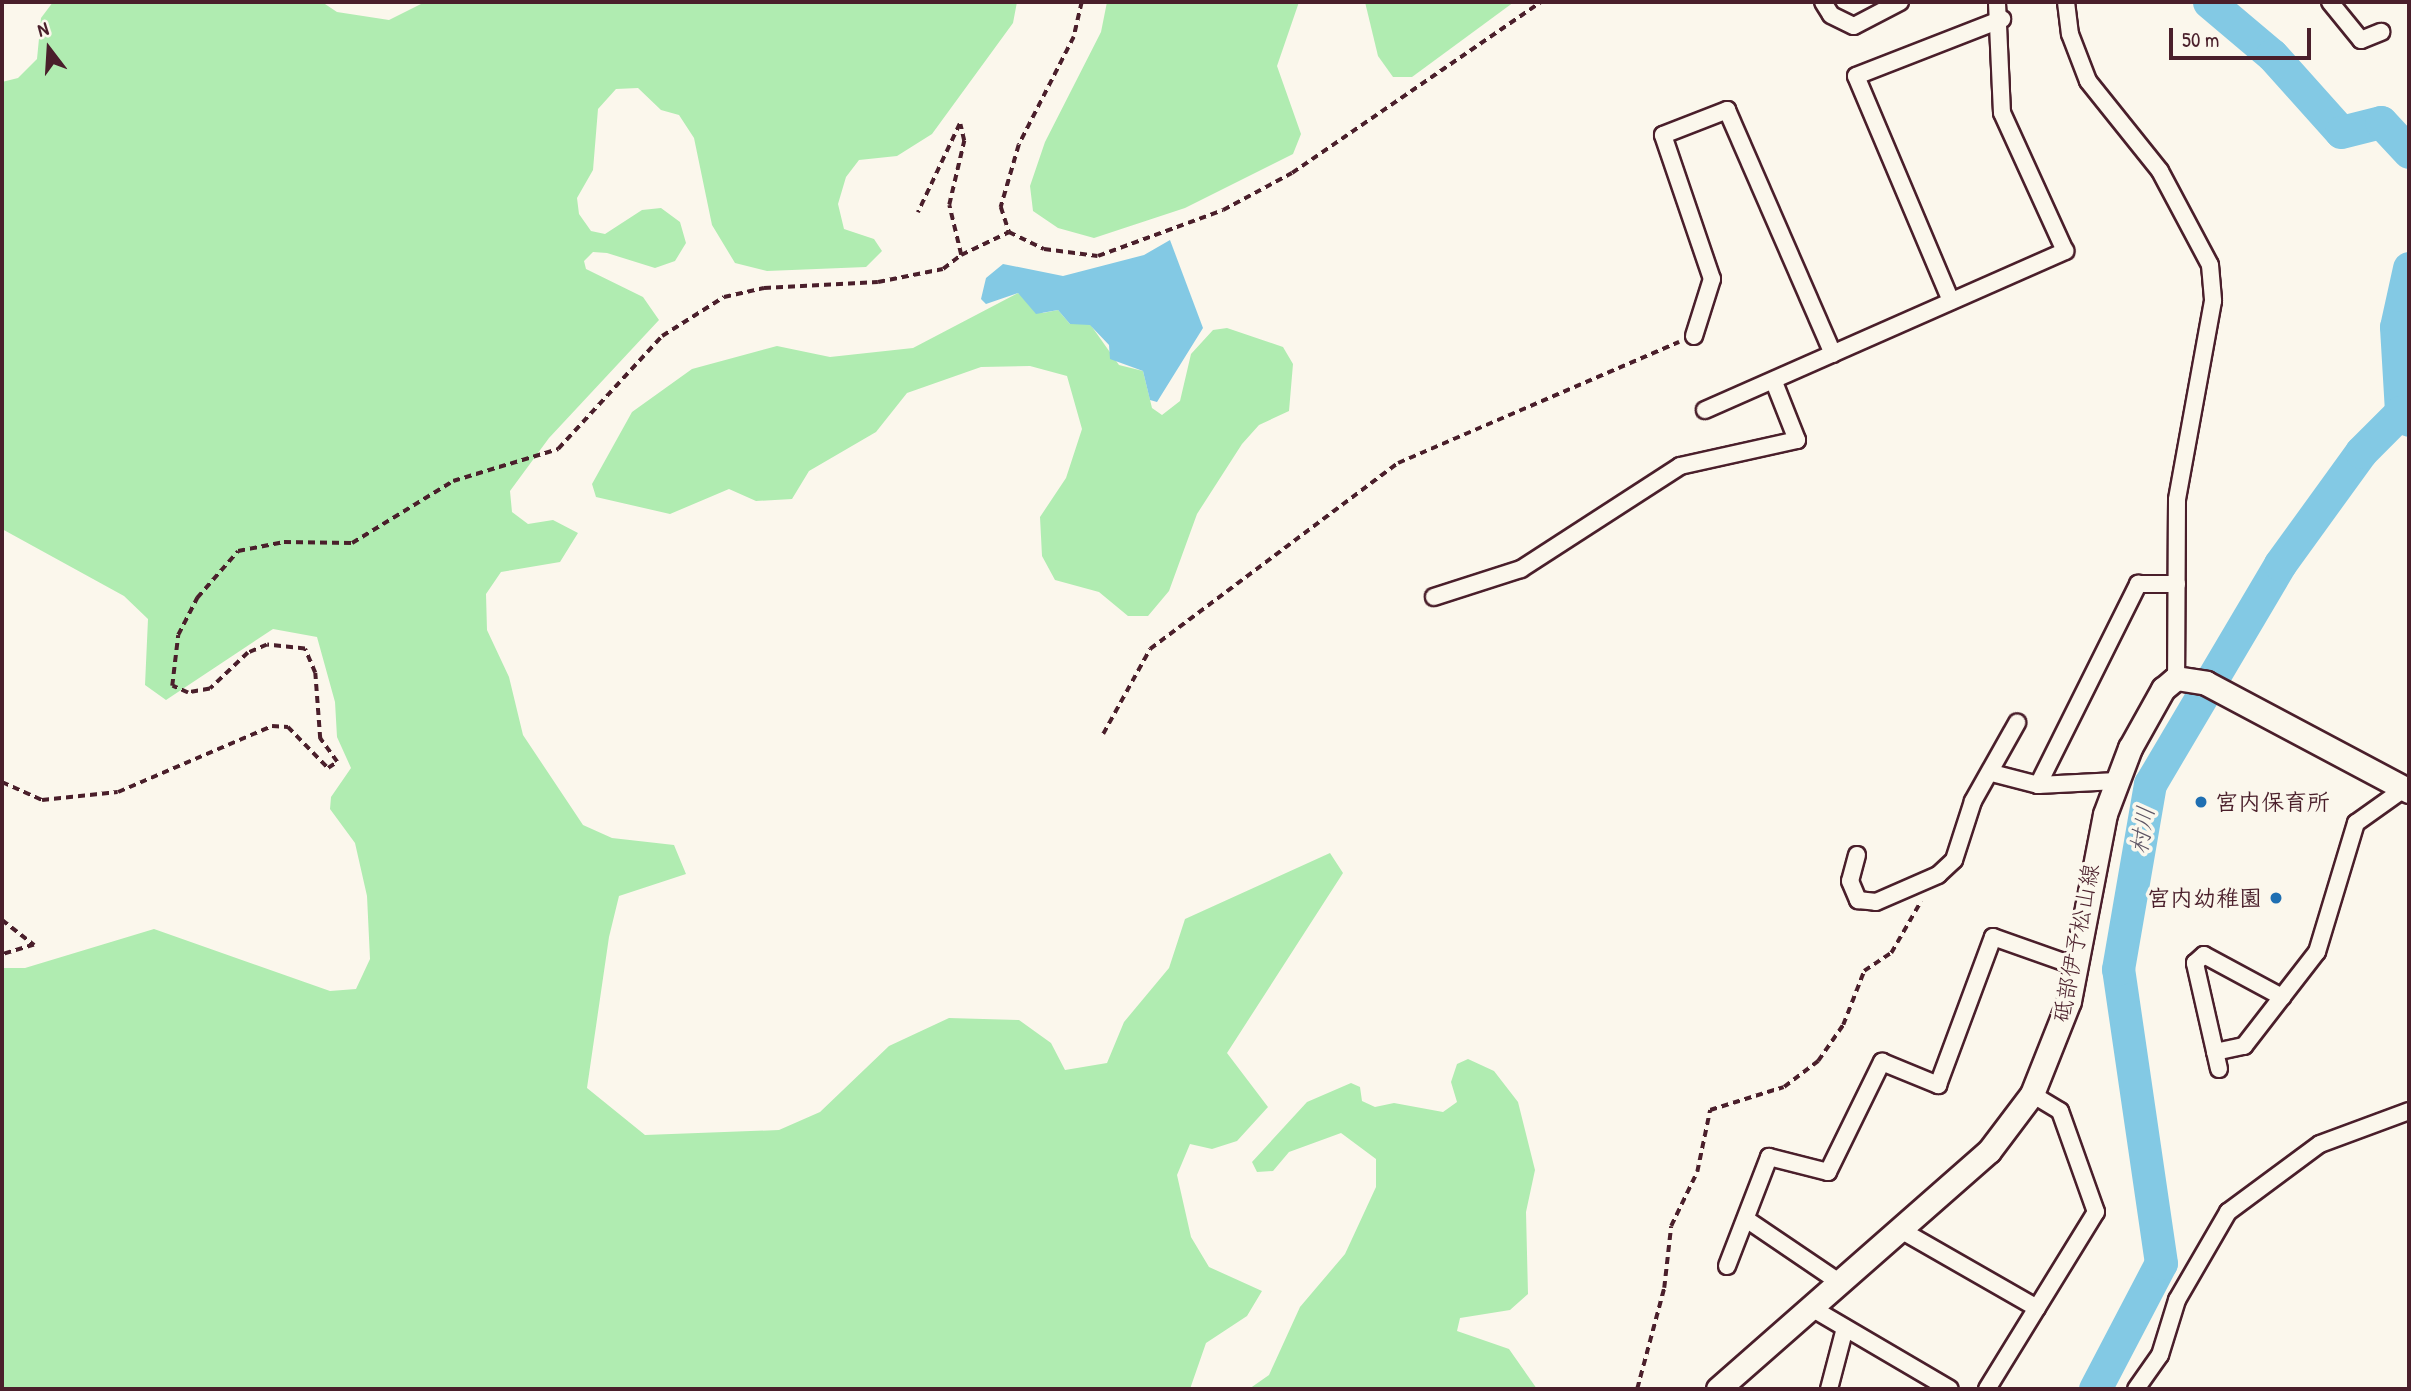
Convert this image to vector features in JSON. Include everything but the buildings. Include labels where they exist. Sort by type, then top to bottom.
[{"type":"main road","name":"砥部伊予松山線","points":[[1718,1389],[1989,1151],[2032,1094],[2054,1049],[2075,966],[2092,861],[2117,781],[2151,709],[2176,678]]},
{"type":"main road","points":[[2176,678],[2206,683],[2407,790]]},
{"type":"street","points":[[1823,2],[1831,15],[1854,26],[1900,2]]},
{"type":"street","points":[[1705,410],[1774,382],[2065,251],[2002,113],[1997,66],[2002,19],[1997,2]]},
{"type":"street","points":[[2066,2],[2070,34],[2088,81],[2160,171],[2210,265],[2213,301],[2177,500],[2176,678]]},
{"type":"street","points":[[2330,2],[2355,45],[2381,32]]},
{"type":"street","points":[[1951,301],[1856,76],[2002,19]]},
{"type":"street","points":[[1694,336],[1712,278],[1663,135],[1727,110],[1833,354]]},
{"type":"street","points":[[1434,597],[1521,569],[1680,466],[1797,440],[1774,382]]},
{"type":"street","points":[[2038,785],[2138,584],[2176,584]]},
{"type":"street","points":[[1857,855],[1850,881],[1858,900],[1877,902],[1924,882],[1954,860],[1973,801],[1992,773],[2017,723]]},
{"type":"street","points":[[1992,773],[2038,785],[2117,781]]},
{"type":"street","points":[[2215,1052],[2244,1046],[2317,952],[2356,823],[2407,790]]},
{"type":"street","points":[[1727,1266],[1769,1157],[1828,1172],[1882,1062],[1938,1084],[1993,937],[2075,966]]},
{"type":"street","points":[[2219,1069],[2197,983],[2195,963],[2204,955],[2282,997]]},
{"type":"street","points":[[1987,1389],[2096,1212],[2060,1111],[2032,1094]]},
{"type":"street","points":[[2136,1389],[2160,1355],[2177,1300],[2228,1212],[2320,1144],[2409,1111]]},
{"type":"street","points":[[1746,1219],[1839,1282]]},
{"type":"street","points":[[1899,1229],[2037,1308]]},
{"type":"street","points":[[1810,1307],[1951,1389]]},
{"type":"street","points":[[1829,1389],[1845,1328]]},
{"type":"path","points":[[1082,2],[1074,37],[1003,184],[1001,207],[1009,232],[1044,249],[1098,256],[1223,210],[1292,173],[1541,2]]},
{"type":"path","points":[[918,213],[960,124],[964,141],[949,205],[961,256]]},
{"type":"path","points":[[2,782],[42,800],[118,792],[272,726],[288,727],[328,768],[337,762],[320,739],[315,673],[305,649],[285,642],[267,645],[247,653],[210,689],[188,693],[172,686],[178,635],[197,598],[238,551],[284,542],[352,543],[453,481],[558,449],[662,336],[724,297],[907,278],[943,269],[961,256],[1009,232]]},
{"type":"path","points":[[1103,734],[1150,649],[1398,463],[1694,336]]},
{"type":"path","points":[[1637,1389],[1664,1288],[1671,1226],[1697,1172],[1710,1110],[1784,1087],[1818,1061],[1843,1025],[1864,971],[1891,953],[1914,914],[1924,882]]},
{"type":"path","points":[[2,920],[34,945],[2,955]]},
{"type":"green space","points":[[53,2],[322,2],[337,12],[389,20],[425,2],[1017,2],[1013,23],[932,134],[897,156],[859,160],[846,177],[838,204],[844,229],[874,239],[882,251],[866,267],[767,271],[735,263],[712,225],[694,138],[679,115],[661,110],[638,88],[616,89],[598,109],[593,170],[577,198],[579,214],[591,231],[605,234],[642,210],[661,208],[680,222],[686,243],[675,261],[655,268],[607,253],[593,252],[584,261],[586,269],[643,297],[659,320],[549,438],[510,491],[512,512],[528,524],[553,520],[578,533],[560,562],[501,572],[486,594],[487,630],[509,677],[523,735],[583,825],[612,838],[674,845],[686,874],[619,896],[609,937],[587,1088],[645,1135],[779,1130],[820,1112],[889,1046],[949,1018],[1019,1020],[1051,1043],[1065,1070],[1107,1063],[1124,1022],[1169,968],[1185,919],[1330,853],[1343,873],[1227,1053],[1268,1107],[1237,1141],[1212,1149],[1190,1144],[1177,1175],[1191,1237],[1209,1267],[1262,1291],[1247,1316],[1206,1343],[1190,1389],[2,1389],[2,968],[25,968],[154,929],[330,991],[356,989],[370,959],[367,896],[355,843],[330,809],[331,797],[351,768],[337,737],[335,702],[317,637],[273,629],[166,700],[145,685],[148,619],[124,596],[2,529],[2,82],[18,78],[37,59],[41,18]]},
{"type":"green space","points":[[1107,2],[1299,2],[1277,66],[1301,134],[1293,154],[1185,208],[1094,238],[1058,228],[1033,211],[1030,186],[1045,142],[1101,32]]},
{"type":"green space","points":[[1365,2],[1514,2],[1412,77],[1393,77],[1378,56]]},
{"type":"green space","points":[[1018,293],[1043,313],[1058,310],[1070,324],[1090,324],[1119,365],[1143,371],[1152,408],[1162,415],[1180,401],[1191,354],[1213,330],[1227,328],[1283,347],[1293,364],[1289,411],[1259,425],[1242,444],[1197,514],[1169,591],[1148,616],[1128,616],[1099,592],[1055,580],[1042,556],[1040,517],[1066,478],[1082,429],[1067,376],[1030,366],[981,367],[907,393],[876,432],[809,471],[792,499],[756,501],[729,489],[670,514],[596,497],[592,484],[632,412],[692,369],[777,346],[830,357],[913,348]]},
{"type":"green space","points":[[1468,1059],[1494,1071],[1518,1102],[1535,1170],[1526,1212],[1528,1294],[1510,1310],[1460,1318],[1457,1331],[1509,1349],[1537,1389],[1249,1389],[1269,1375],[1300,1307],[1345,1254],[1376,1187],[1376,1159],[1341,1133],[1289,1152],[1273,1171],[1257,1172],[1252,1162],[1307,1102],[1351,1083],[1360,1087],[1362,1101],[1375,1107],[1394,1103],[1443,1112],[1457,1102],[1451,1082],[1457,1064]]},
{"type":"water","points":[[1170,240],[1203,328],[1157,402],[1150,400],[1143,371],[1110,359],[1109,345],[1090,325],[1070,324],[1058,310],[1036,314],[1018,293],[986,304],[981,299],[986,278],[1003,264],[1063,276],[1144,255]]},
{"type":"waterway","points":[[2209,2],[2272,55],[2341,132],[2381,122],[2409,152]]},
{"type":"waterway","points":[[2409,268],[2396,327],[2401,412],[2409,420]]},
{"type":"waterway","name":"村川","points":[[2095,1389],[2161,1263],[2118,969],[2150,784],[2280,564],[2361,452],[2401,412]]},
{"type":"place","name":"宮内保育所","points":[[2201,802]]},
{"type":"place","name":"宮内幼稚園","points":[[2276,898]]}]
